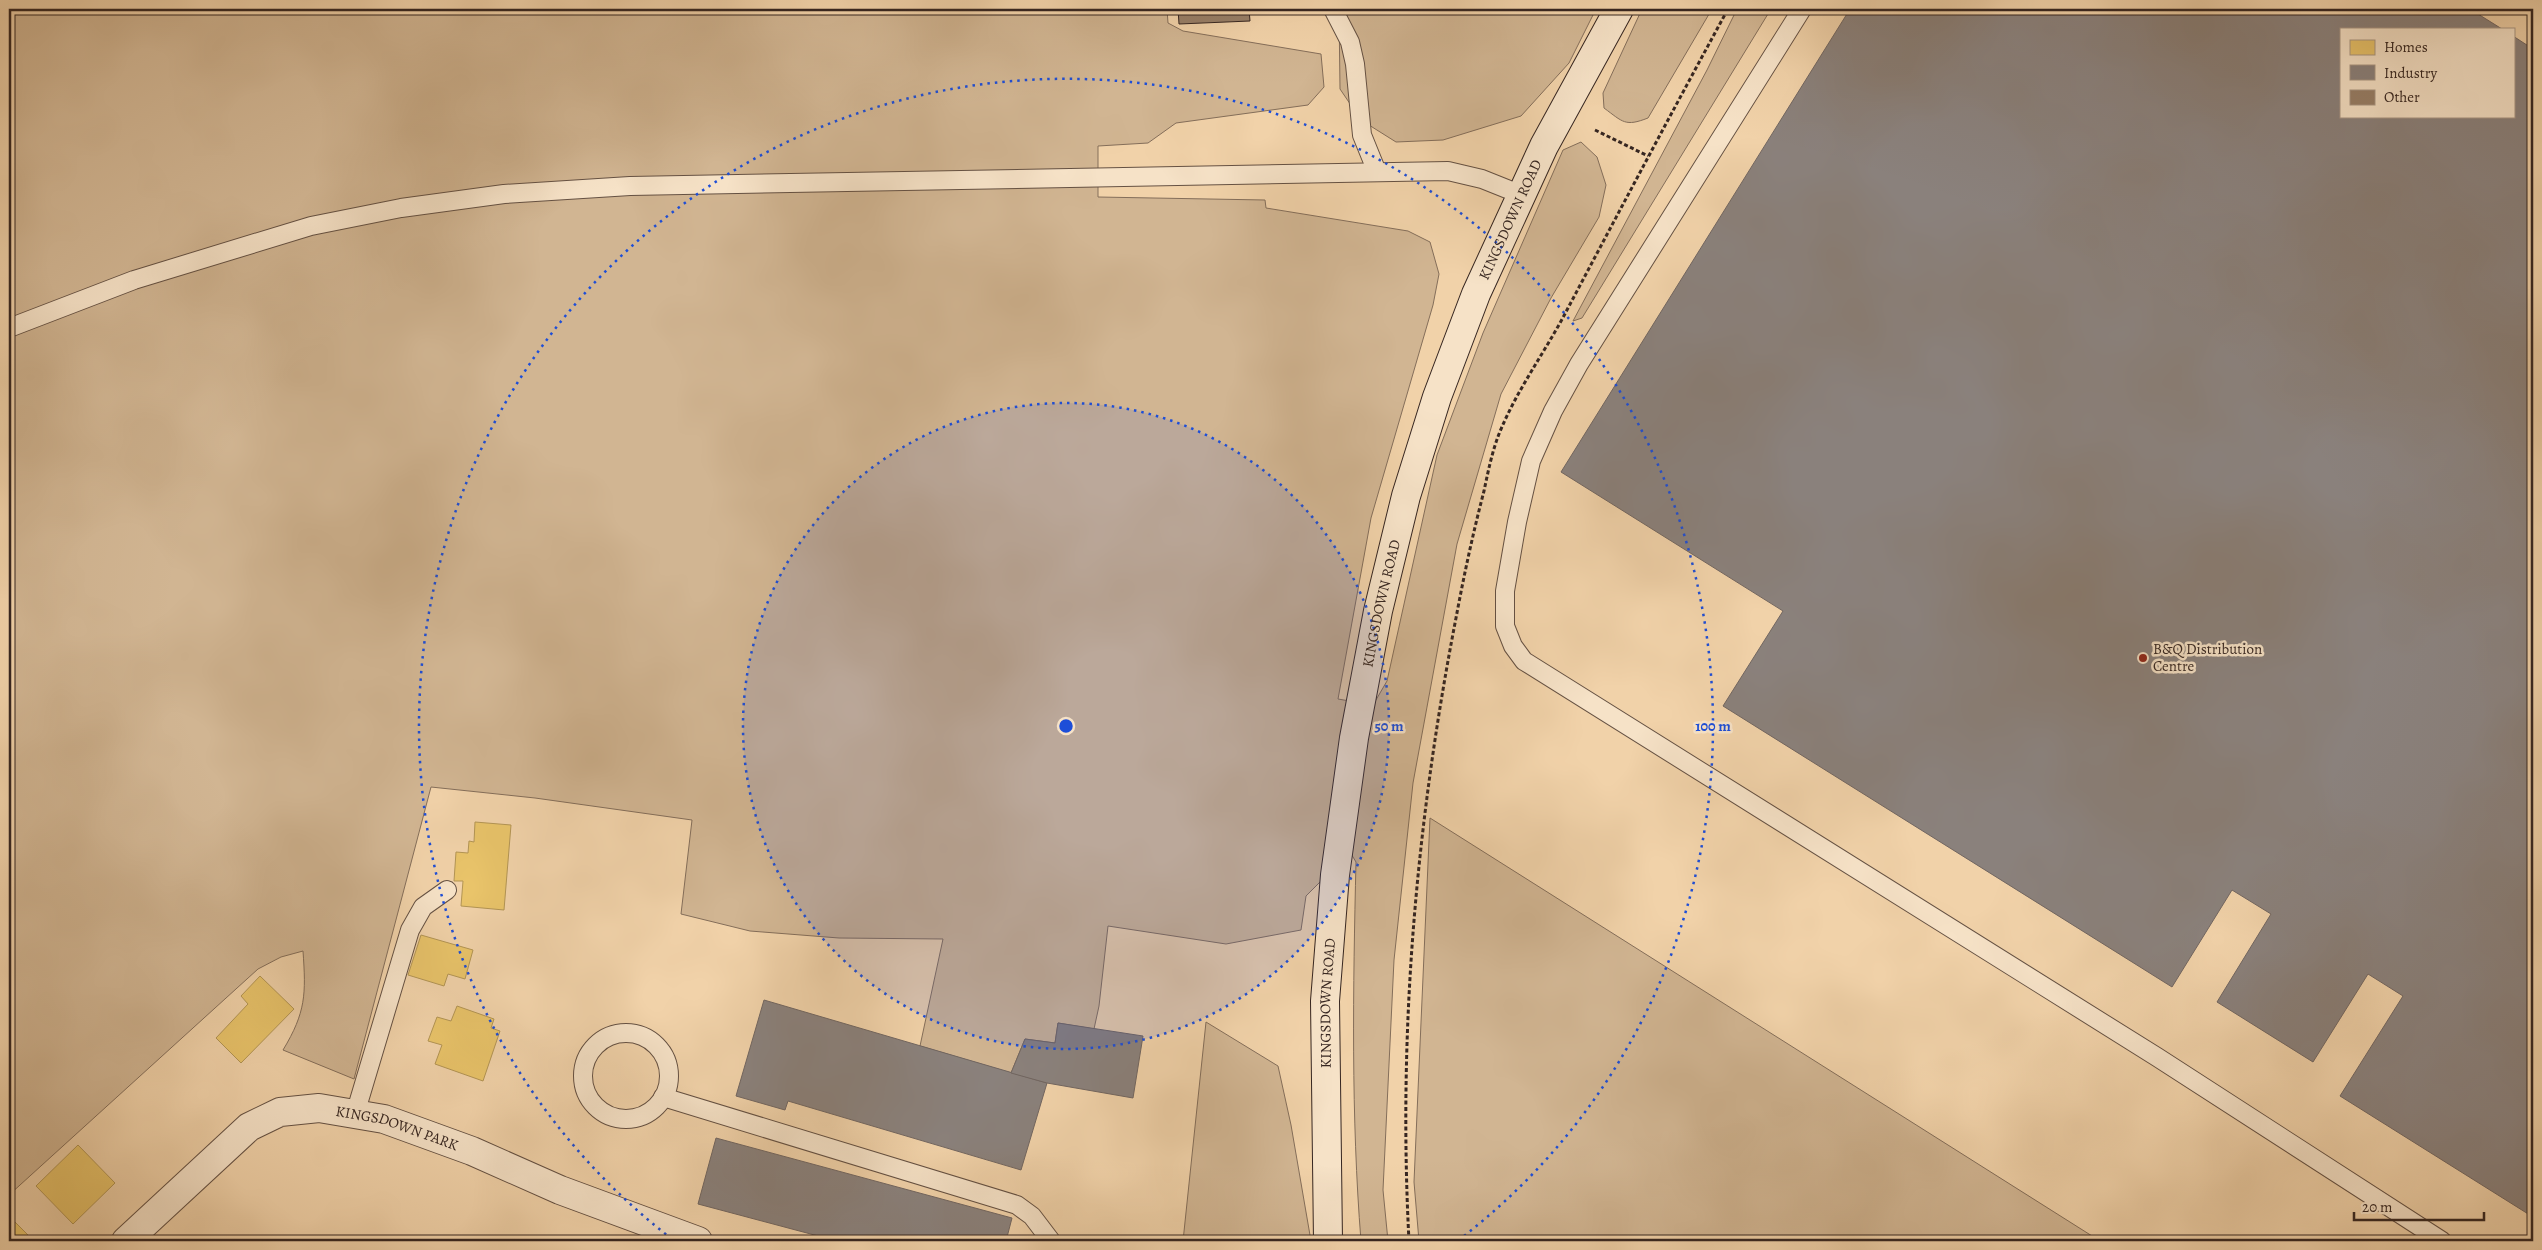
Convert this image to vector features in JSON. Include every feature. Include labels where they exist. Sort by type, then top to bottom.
[{"type":"main road","name":"KINGSDOWN ROAD","points":[[1328,1241],[1325,1001],[1335,875],[1354,738],[1378,611],[1406,496],[1437,397],[1476,294],[1562,113],[1620,9]]},
{"type":"main road","name":"KINGSDOWN PARK","points":[[126,1241],[249,1127],[280,1112],[320,1108],[384,1119],[472,1151],[560,1190],[698,1241]]},
{"type":"lane","points":[[1333,9],[1350,42],[1355,64],[1362,135],[1377,172]]},
{"type":"lane","points":[[1802,9],[1579,364],[1553,411],[1532,461],[1517,522],[1507,581],[1506,626],[1513,646],[1524,661],[2157,1057],[2442,1241]]},
{"type":"lane","points":[[9,328],[134,280],[311,226],[401,208],[504,194],[630,186],[1448,171],[1482,179],[1522,195]]},
{"type":"lane","points":[[355,1114],[410,930],[423,907],[447,890]]},
{"type":"lane","points":[[625,1033],[646,1039],[662,1054],[668,1068],[668,1083],[663,1097],[655,1108],[632,1119],[618,1118],[606,1114],[595,1106],[587,1095],[584,1069],[588,1055],[598,1044],[610,1036],[625,1033]]},
{"type":"lane","points":[[663,1097],[1017,1205],[1032,1216],[1051,1241]]},
{"type":"path","points":[[1409,1241],[1406,1045],[1419,852],[1430,760],[1468,552],[1501,428],[1519,389],[1556,331],[1728,9]]},
{"type":"path","points":[[1562,113],[1648,156]]},
{"type":"shaded area","points":[[9,9],[1167,9],[1168,23],[1183,31],[1321,54],[1324,87],[1308,105],[1176,123],[1148,143],[1098,146],[1098,197],[1265,200],[1266,208],[1408,231],[1430,242],[1439,274],[1433,305],[1371,518],[1338,699],[1373,705],[1387,681],[1437,455],[1483,333],[1563,150],[1581,142],[1597,157],[1606,185],[1599,217],[1551,298],[1501,394],[1457,544],[1413,783],[1394,960],[1383,1190],[1388,1241],[1361,1241],[1354,1099],[1356,862],[1350,852],[1306,896],[1301,930],[1226,944],[1108,926],[1099,1006],[1094,1029],[1058,1023],[1055,1043],[1025,1039],[1011,1073],[920,1046],[943,939],[839,938],[750,931],[681,914],[692,820],[535,798],[431,787],[354,1079],[283,1050],[296,1025],[303,1002],[303,951],[281,957],[258,969],[9,1195]]},
{"type":"shaded area","points":[[1339,9],[1596,9],[1569,63],[1521,116],[1443,140],[1396,142],[1361,120],[1340,89]]},
{"type":"shaded area","points":[[1642,9],[1712,9],[1648,118],[1640,121],[1625,122],[1604,108],[1603,93]]},
{"type":"shaded area","points":[[1737,9],[1771,9],[1582,318],[1573,321],[1707,70]]},
{"type":"shaded area","points":[[1430,818],[2100,1241],[1419,1241],[1414,1182]]},
{"type":"shaded area","points":[[1206,1022],[1278,1066],[1291,1125],[1311,1241],[1183,1241]]},
{"type":"building: Homes","points":[[475,822],[511,825],[504,910],[461,906],[463,881],[454,881],[456,852],[468,853],[469,841],[474,842]]},
{"type":"building: Homes","points":[[421,935],[473,950],[465,979],[448,974],[444,986],[408,975]]},
{"type":"building: Homes","points":[[260,976],[294,1009],[241,1063],[216,1038],[248,1004],[241,996]]},
{"type":"building: Homes","points":[[457,1006],[494,1019],[491,1028],[500,1031],[483,1081],[435,1064],[442,1045],[428,1041],[437,1017],[451,1021]]},
{"type":"building: Homes","points":[[78,1145],[115,1183],[73,1224],[36,1186]]},
{"type":"building: Homes","points":[[15,1222],[34,1241],[9,1241],[9,1228]]},
{"type":"building: Industry","name":"B&Q Distribution Centre","points":[[1850,9],[2470,9],[2500,28],[2340,28],[2340,118],[2514,118],[2514,37],[2533,49],[2533,1217],[2340,1096],[2403,996],[2368,974],[2313,1062],[2217,1002],[2271,914],[2232,890],[2172,987],[1723,706],[1783,611],[1561,472]]},
{"type":"building: Industry","points":[[764,1000],[1047,1083],[1021,1170],[788,1101],[785,1110],[736,1096]]},
{"type":"building: Industry","points":[[1058,1023],[1143,1036],[1133,1098],[1047,1083],[1011,1073],[1025,1039],[1055,1043]]},
{"type":"building: Industry","points":[[716,1138],[1012,1218],[1006,1241],[837,1241],[698,1204]]},
{"type":"building: Other","points":[[1178,9],[1249,9],[1250,21],[1179,24]]},
{"type":"place","name":"B&Q Distribution Centre","points":[[2143,658]]}]
